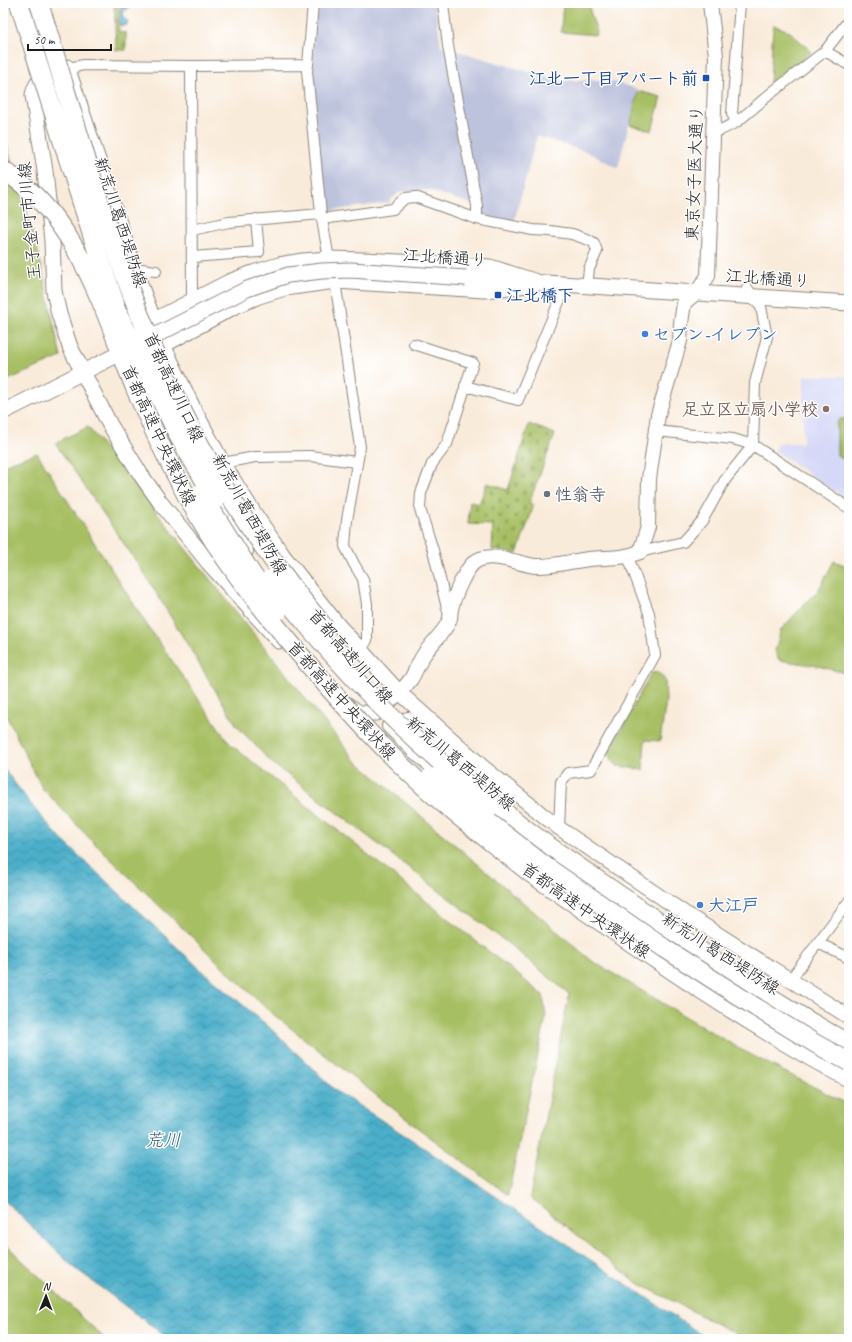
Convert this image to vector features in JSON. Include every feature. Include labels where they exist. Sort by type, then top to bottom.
[{"type":"highway","name":"首都高速川口線","points":[[19,3],[118,312],[138,364],[163,420],[218,525],[256,588],[288,635],[332,692]]},
{"type":"highway","name":"首都高速川口線","points":[[39,3],[115,245],[137,308],[188,420],[213,468],[242,515],[277,566],[339,645],[405,720]]},
{"type":"highway","name":"首都高速中央環状線","points":[[3,164],[22,176],[40,192],[58,210],[78,239],[102,282],[199,474],[230,525],[262,570],[294,610],[331,653],[400,725],[459,777],[547,845],[765,993],[849,1044]]},
{"type":"highway","name":"首都高速中央環状線","points":[[3,170],[19,181],[46,206],[72,242],[93,286],[151,424],[170,464],[203,525],[237,576],[262,609],[332,692],[380,744],[429,791],[529,872],[748,1020],[809,1057],[849,1078]]},
{"type":"highway","points":[[201,493],[252,574],[293,632],[315,659],[388,737],[435,780],[548,868],[664,948],[757,1008],[849,1062]]},
{"type":"highway","points":[[405,720],[531,819],[586,858],[816,1013],[849,1030]]},
{"type":"highway","name":"首都高速中央環状線","points":[[405,720],[443,758],[497,806]]},
{"type":"main road","points":[[32,3],[53,73]]},
{"type":"main road","points":[[47,3],[134,268],[153,321],[164,346]]},
{"type":"main road","name":"東京女子医大通り","points":[[634,554],[648,527],[649,479],[658,415],[680,341],[684,303],[697,292],[708,276],[716,56],[710,3]]},
{"type":"main road","name":"王子金町市川線","points":[[68,68],[44,76],[38,81],[33,95],[45,171],[52,241],[54,291],[65,336],[82,372]]},
{"type":"main road","name":"新荒川葛西堤防線","points":[[53,73],[124,290],[138,328],[190,444],[253,564],[298,627],[336,671],[376,713],[415,752],[458,789],[542,853],[668,940],[761,1002],[849,1053]]},
{"type":"main road","points":[[138,328],[229,282],[279,265],[303,261],[329,259],[363,260],[490,267],[540,283]]},
{"type":"main road","name":"江北橋通り","points":[[3,412],[247,288],[288,276],[322,271],[351,270],[566,285],[697,292],[750,292],[849,303]]},
{"type":"main road","points":[[150,353],[235,306],[259,296],[285,288],[335,281],[485,290],[540,283]]},
{"type":"main road","name":"新荒川葛西堤防線","points":[[164,346],[193,407],[223,463],[284,555],[340,627],[400,693],[483,767],[559,828],[686,914],[849,1017]]},
{"type":"main road","points":[[82,372],[110,425],[141,475],[184,534],[260,621],[301,664],[327,689],[359,713],[376,713],[400,693],[412,678],[425,653],[449,622],[452,608],[464,575],[470,565],[479,559],[510,559],[534,566],[554,565],[634,554]]},
{"type":"main road","points":[[668,940],[671,954],[683,968],[752,1014],[849,1070]]},
{"type":"street","points":[[313,3],[307,71],[321,217],[329,259]]},
{"type":"street","points":[[443,3],[448,46],[477,206],[477,219]]},
{"type":"street","points":[[737,122],[732,114],[740,3]]},
{"type":"street","points":[[713,131],[721,130],[737,122],[825,51],[849,20]]},
{"type":"street","points":[[825,51],[849,65]]},
{"type":"street","points":[[68,68],[84,65],[308,65]]},
{"type":"street","points":[[191,66],[192,302]]},
{"type":"street","points":[[192,230],[229,222],[256,219],[321,217],[393,209],[405,198],[415,197],[477,219],[533,230],[572,234],[594,243],[597,251],[589,269],[587,286]]},
{"type":"street","points":[[192,256],[259,252],[256,219]]},
{"type":"street","points":[[134,268],[156,271]]},
{"type":"street","points":[[335,281],[360,447],[356,462],[347,520],[345,546],[363,579],[367,604],[367,640],[361,651]]},
{"type":"street","points":[[229,282],[235,306]]},
{"type":"street","points":[[465,386],[518,400],[566,285]]},
{"type":"street","points":[[559,828],[561,782],[568,773],[591,770],[656,655],[649,613],[634,554],[683,542],[704,517],[725,480],[753,445],[755,382],[767,337],[761,306],[750,292]]},
{"type":"street","points":[[414,344],[473,363],[447,444],[432,464],[422,493],[420,509],[433,550],[445,603],[450,615]]},
{"type":"street","points":[[656,432],[733,439],[753,445],[849,508]]},
{"type":"street","points":[[223,463],[255,457],[310,456],[356,462]]},
{"type":"street","points":[[790,980],[849,901]]},
{"type":"street","points":[[818,943],[849,958]]},
{"type":"shaded area","points":[[316,3],[434,3],[441,46],[559,81],[607,80],[638,89],[618,168],[587,152],[537,136],[514,222],[482,215],[480,207],[428,190],[399,192],[388,203],[327,211],[324,208],[317,153],[312,71]]},
{"type":"shaded area","name":"足立区立扇小学校","points":[[804,376],[849,376],[849,501],[775,451],[778,443],[803,443]]},
{"type":"green space","points":[[114,3],[123,3],[118,13],[119,32],[126,33],[126,50],[116,50]]},
{"type":"green space","points":[[563,3],[590,3],[590,11],[597,32],[596,35],[561,32]]},
{"type":"green space","points":[[773,25],[789,31],[812,52],[770,85]]},
{"type":"green space","points":[[638,91],[661,97],[652,131],[630,125]]},
{"type":"green space","points":[[3,131],[37,247],[61,357],[3,382]]},
{"type":"green space","points":[[840,419],[849,419],[849,463],[837,455],[837,423]]},
{"type":"green space","points":[[529,424],[555,434],[529,503],[534,505],[517,554],[492,550],[493,525],[468,524],[470,501],[479,504],[487,483],[508,490]]},
{"type":"green space","points":[[88,427],[355,760],[592,961],[740,1049],[849,1105],[849,1339],[746,1339],[636,1282],[530,1197],[569,994],[510,945],[272,763],[237,726],[144,573],[55,443]]},
{"type":"green space","points":[[37,453],[147,625],[230,744],[543,995],[546,1017],[508,1195],[418,1128],[269,1011],[94,843],[42,788],[3,709],[3,465]]},
{"type":"green space","points":[[834,561],[849,567],[849,674],[818,666],[779,660],[775,651],[781,630],[808,600],[817,593]]},
{"type":"green space","points":[[658,672],[665,680],[666,701],[660,741],[645,740],[643,770],[617,766],[608,754],[651,673]]},
{"type":"green space","points":[[3,1242],[104,1338],[3,1339]]},
{"type":"water","points":[[125,3],[139,3],[124,11],[123,18],[128,21],[127,25],[122,26],[120,25],[120,12]]},
{"type":"water","name":"荒川","points":[[3,768],[38,813],[61,839],[199,968],[268,1026],[336,1091],[409,1138],[708,1339],[169,1339],[71,1265],[3,1199]]},
{"type":"place","name":"江北一丁目アパート前","points":[[706,78]]},
{"type":"place","name":"江北橋下","points":[[498,295]]},
{"type":"place","name":"セブン-イレブン","points":[[645,334]]},
{"type":"place","name":"足立区立扇小学校","points":[[826,409]]},
{"type":"place","name":"性翁寺","points":[[547,494]]},
{"type":"place","name":"大江戸","points":[[700,905]]}]
